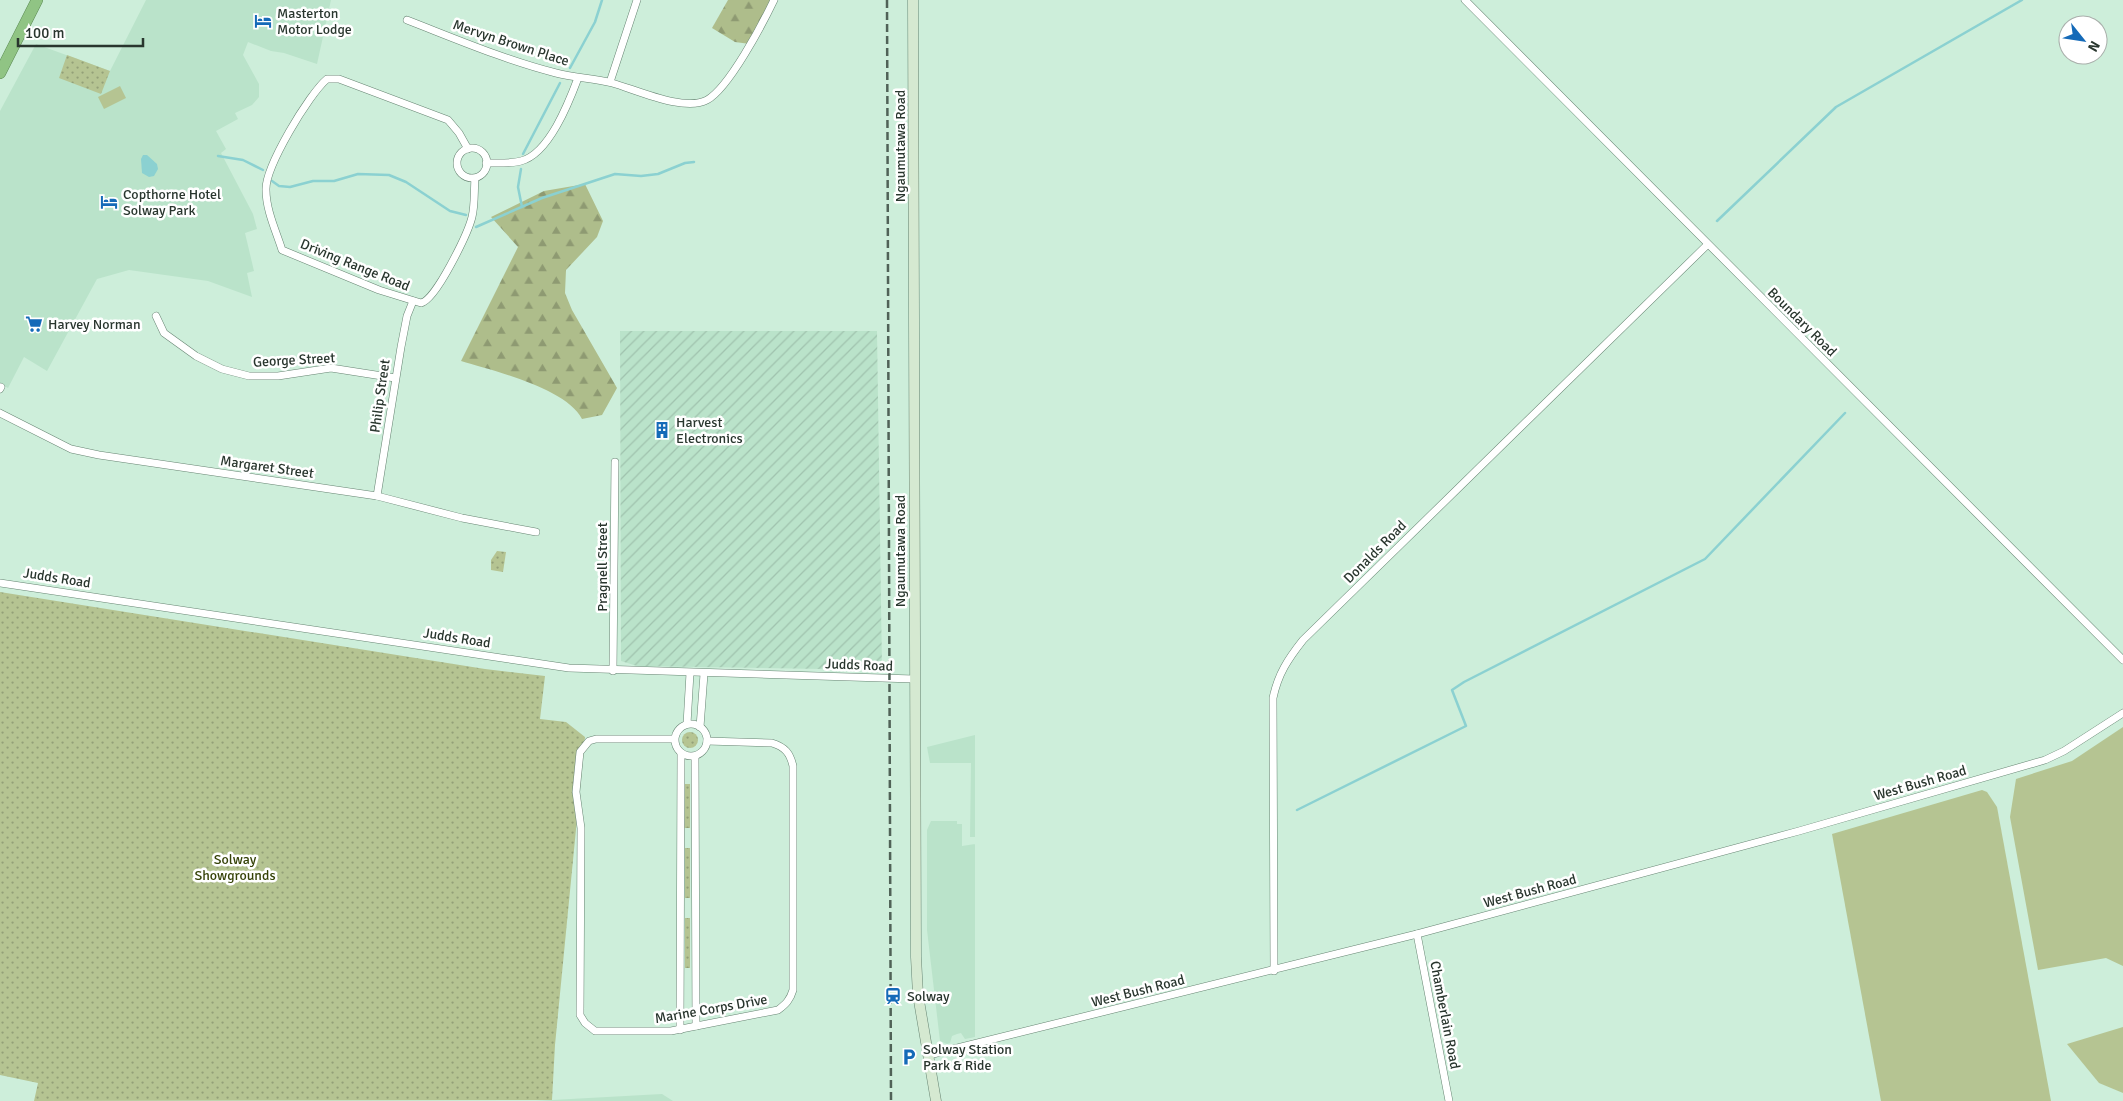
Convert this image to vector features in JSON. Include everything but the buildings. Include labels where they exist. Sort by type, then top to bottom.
[{"type":"highway","points":[[0,73],[38,0]]},
{"type":"main road","name":"Ngaumutawa Road","points":[[913,0],[916,958],[918,996],[936,1101]]},
{"type":"street","points":[[610,82],[636,0]]},
{"type":"street","name":"Mervyn Brown Place","points":[[407,20],[530,66],[578,78],[610,82],[683,103],[696,104],[708,100],[741,60],[774,0]]},
{"type":"street","name":"Boundary Road","points":[[1465,0],[1707,245],[2123,660]]},
{"type":"street","points":[[468,149],[459,155],[457,164],[461,174],[475,178],[483,172],[486,163],[523,161],[538,151],[551,134],[569,104],[578,78]]},
{"type":"street","name":"Driving Range Road","points":[[475,178],[473,214],[463,241],[430,297],[421,303],[331,271],[282,250],[267,201],[266,181],[283,144],[310,98],[327,79],[339,79],[435,114],[454,126],[468,149],[481,151],[486,163]]},
{"type":"street","name":"Donalds Road","points":[[1274,971],[1273,698],[1277,678],[1287,659],[1303,640],[1707,245]]},
{"type":"street","name":"Philip Street","points":[[377,496],[393,405],[395,378],[407,316],[413,301]]},
{"type":"street","name":"George Street","points":[[156,316],[164,333],[196,356],[222,369],[249,376],[278,376],[331,368],[395,378]]},
{"type":"street","name":"Margaret Street","points":[[0,413],[72,449],[98,455],[377,496],[462,518],[536,532]]},
{"type":"street","name":"Pragnell Street","points":[[613,671],[615,462]]},
{"type":"street","name":"Judds Road","points":[[0,582],[568,668],[704,674],[914,679]]},
{"type":"street","points":[[687,724],[690,673]]},
{"type":"street","points":[[700,727],[704,674]]},
{"type":"street","name":"West Bush Road","points":[[929,1055],[1274,971],[1781,836],[2044,760],[2064,751],[2123,713]]},
{"type":"street","points":[[687,724],[700,727],[705,732],[707,741],[702,752],[695,756],[681,754],[677,750],[674,739],[678,729],[687,724]]},
{"type":"street","name":"Marine Corps Drive","points":[[674,739],[596,739],[589,741],[580,752],[576,792],[581,828],[580,1015],[585,1023],[594,1031],[658,1032],[680,1030],[778,1010],[786,1005],[793,990],[793,766],[790,756],[780,745],[772,743],[707,741]]},
{"type":"street","points":[[680,1030],[682,978],[680,908],[681,754]]},
{"type":"street","points":[[695,756],[694,978],[696,1026]]},
{"type":"street","points":[[681,838],[694,838]]},
{"type":"street","points":[[680,908],[694,908]]},
{"type":"street","name":"Chamberlain Road","points":[[1417,934],[1449,1101]]},
{"type":"street","points":[[682,978],[694,978]]},
{"type":"shaded area","points":[[146,0],[331,0],[317,64],[284,53],[271,51],[248,42],[243,55],[259,84],[259,97],[252,105],[235,113],[238,119],[216,131],[226,149],[221,153],[253,214],[257,229],[245,233],[254,271],[247,273],[252,297],[208,281],[129,270],[97,279],[47,371],[24,357],[8,388],[0,384],[0,111],[36,44],[110,71]]},
{"type":"shaded area","points":[[620,331],[877,331],[882,670],[637,666],[621,661]]},
{"type":"shaded area","points":[[975,735],[975,837],[970,837],[971,763],[930,763],[927,747]]},
{"type":"shaded area","points":[[931,821],[957,821],[957,824],[962,824],[962,846],[975,844],[975,1037],[965,1039],[961,1033],[952,1036],[950,1043],[947,1044],[940,1041],[927,930],[927,830]]},
{"type":"shaded area","points":[[662,1094],[673,1101],[536,1101],[552,1100]]},
{"type":"green space","points":[[728,0],[777,0],[750,44],[735,42],[712,28]]},
{"type":"green space","points":[[67,55],[110,71],[101,94],[59,78]]},
{"type":"green space","points":[[120,86],[126,98],[104,109],[98,97]]},
{"type":"green space","points":[[585,184],[603,221],[597,237],[566,270],[565,293],[572,310],[617,388],[602,415],[582,419],[574,408],[561,398],[545,390],[528,382],[461,361],[518,247],[491,217],[544,191]]},
{"type":"green space","points":[[497,551],[506,552],[503,572],[491,570],[491,560]]},
{"type":"green space","name":"Solway Showgrounds","points":[[0,592],[485,669],[545,676],[540,719],[566,722],[585,737],[555,1045],[552,1100],[34,1101],[38,1083],[0,1075]]},
{"type":"green space","points":[[2123,727],[2123,966],[2106,958],[2038,970],[2010,817],[2016,779],[2072,761]]},
{"type":"green space","points":[[687,732],[693,732],[698,737],[696,746],[687,748],[682,743],[682,737]]},
{"type":"green space","points":[[685,784],[690,784],[690,828],[684,828]]},
{"type":"green space","points":[[1982,790],[1987,792],[1997,807],[2051,1101],[1881,1101],[1832,834]]},
{"type":"green space","points":[[685,848],[690,848],[690,898],[685,898]]},
{"type":"green space","points":[[685,918],[690,918],[690,968],[685,968]]},
{"type":"green space","points":[[2123,1027],[2123,1093],[2099,1083],[2067,1044]]},
{"type":"water","points":[[143,155],[147,155],[157,164],[158,169],[154,176],[149,177],[142,173],[141,159]]},
{"type":"waterway","points":[[570,68],[595,22],[602,0]]},
{"type":"waterway","points":[[1717,221],[1836,107],[2022,0]]},
{"type":"waterway","points":[[523,154],[560,83]]},
{"type":"waterway","points":[[218,156],[243,160],[263,170]]},
{"type":"waterway","points":[[476,227],[542,198],[615,174],[641,176],[658,174],[685,163],[694,162]]},
{"type":"waterway","points":[[521,169],[518,187],[522,207]]},
{"type":"waterway","points":[[272,181],[279,186],[290,187],[313,181],[334,181],[358,174],[389,175],[406,182],[450,211],[466,215]]},
{"type":"waterway","points":[[1297,810],[1466,726],[1452,690],[1464,682],[1705,559],[1845,413]]},
{"type":"railway","points":[[887,0],[891,1101]]},
{"type":"place","name":"Masterton Motor Lodge","points":[[263,21]]},
{"type":"place","name":"Copthorne Hotel Solway Park","points":[[109,202]]},
{"type":"place","name":"Harvey Norman","points":[[34,324]]},
{"type":"place","name":"Harvest Electronics","points":[[662,430]]},
{"type":"place","name":"Solway","points":[[893,996]]},
{"type":"place","name":"Solway Station Park & Ride","points":[[909,1057]]}]
